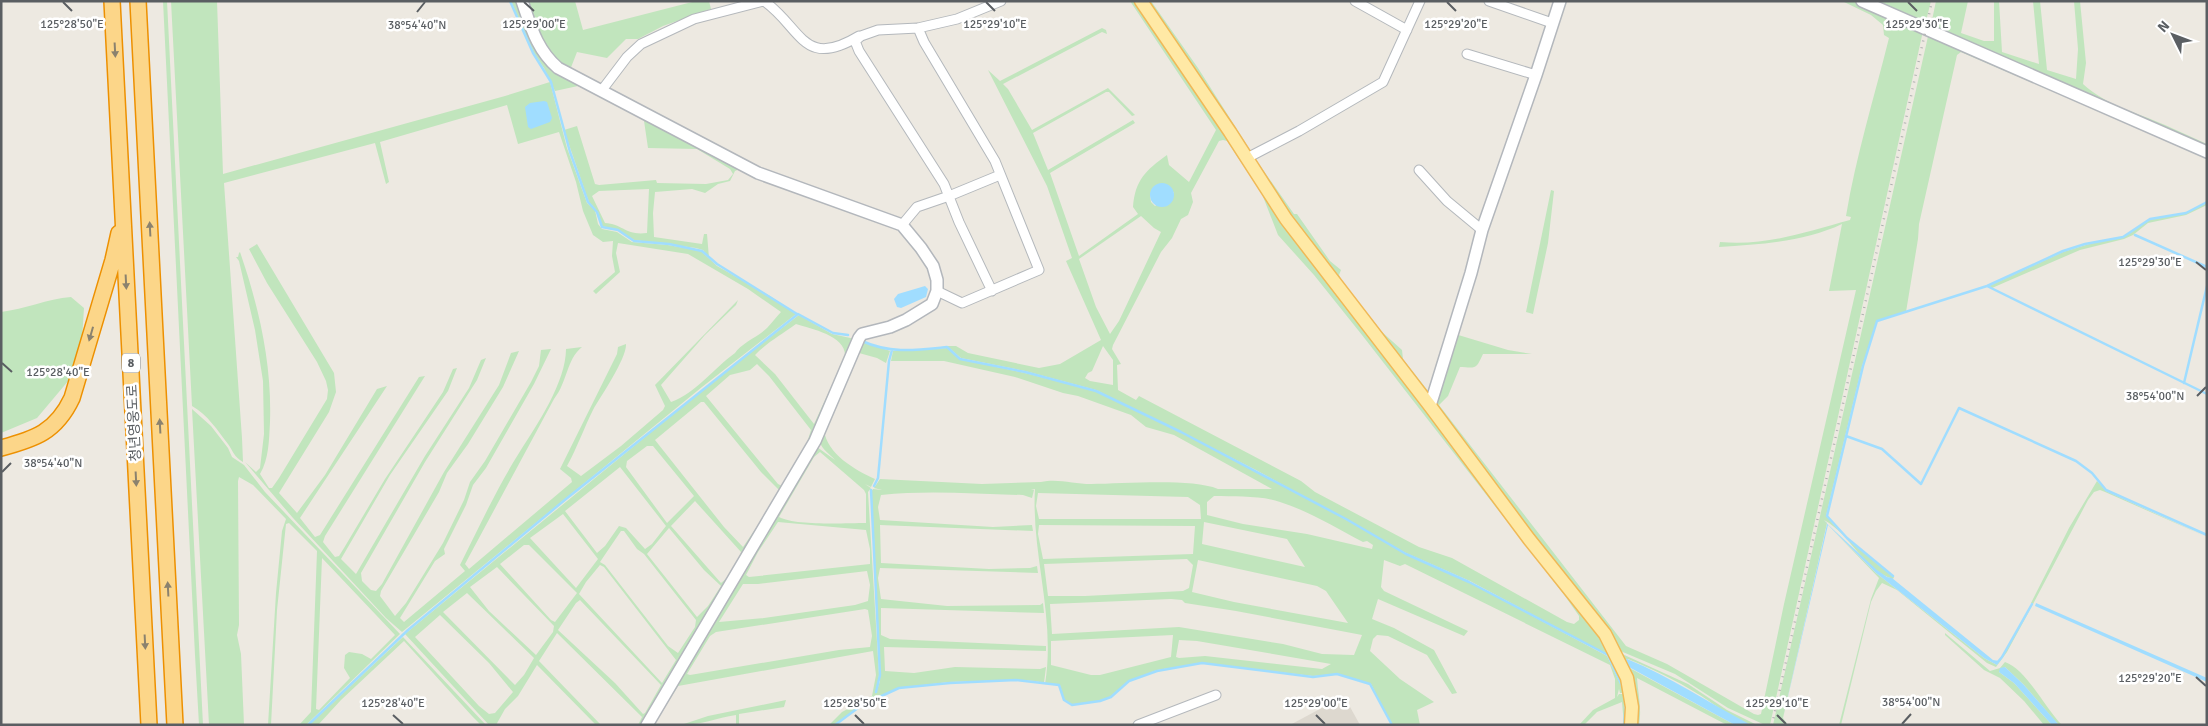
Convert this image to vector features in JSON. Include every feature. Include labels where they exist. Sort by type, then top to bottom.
[{"type":"highway","name":"청년영웅도로","points":[[112,1],[149,725]]},
{"type":"highway","name":"청년영웅도로","points":[[138,1],[175,725]]},
{"type":"highway","points":[[1,448],[30,440],[44,433],[65,413],[72,398],[113,260],[122,202]]},
{"type":"main road","points":[[1140,1],[1247,158],[1286,219],[1430,406],[1529,539],[1605,634],[1627,678],[1632,707],[1631,725]]},
{"type":"street","points":[[522,1],[532,31],[545,57],[564,72],[602,90],[758,173],[902,225],[921,248],[932,266],[937,280],[937,292],[932,304],[906,320],[890,327],[862,334],[859,338],[814,442],[647,725]]},
{"type":"street","points":[[602,90],[627,57],[640,44],[694,19],[764,1],[804,42],[818,48],[833,49],[878,30],[918,28],[957,19],[1001,1]]},
{"type":"street","points":[[1354,1],[1407,30]]},
{"type":"street","points":[[1247,158],[1299,131],[1383,82],[1420,1]]},
{"type":"street","points":[[1489,1],[1552,24]]},
{"type":"street","points":[[1430,406],[1471,273],[1482,230],[1560,1]]},
{"type":"street","points":[[1862,1],[2207,152]]},
{"type":"street","points":[[918,28],[924,42],[995,161],[1039,270],[962,303],[937,292]]},
{"type":"street","points":[[861,36],[855,41],[859,51],[918,142],[949,196],[959,222],[992,290]]},
{"type":"street","points":[[1467,54],[1536,75]]},
{"type":"street","points":[[1419,170],[1447,201],[1482,230]]},
{"type":"street","points":[[902,225],[917,207],[1000,175]]},
{"type":"street","points":[[1138,725],[1216,695]]},
{"type":"shaded area","points":[[1344,696],[1360,725],[1290,725]]},
{"type":"green space","points":[[163,1],[167,1],[203,725],[199,725],[195,655]]},
{"type":"green space","points":[[171,1],[217,1],[223,174],[550,82],[567,148],[587,203],[595,210],[598,224],[602,229],[617,232],[632,242],[668,245],[701,251],[717,266],[770,296],[796,314],[702,387],[402,632],[386,618],[293,518],[245,462],[256,472],[260,468],[264,434],[263,381],[255,330],[239,261],[236,257],[238,257],[240,252],[263,336],[269,379],[269,436],[267,456],[260,474],[269,488],[272,488],[279,478],[327,399],[328,390],[317,362],[267,283],[249,249],[257,244],[334,373],[336,392],[329,412],[279,493],[297,513],[325,475],[377,389],[387,386],[300,518],[315,537],[320,535],[419,377],[425,376],[325,536],[323,542],[335,557],[339,556],[385,479],[443,392],[453,369],[457,368],[448,391],[390,475],[341,559],[356,574],[425,456],[469,388],[481,360],[486,358],[477,380],[425,462],[361,573],[362,581],[371,590],[376,591],[382,584],[444,472],[499,385],[511,353],[519,351],[503,387],[468,444],[447,473],[439,492],[381,591],[380,596],[395,616],[406,603],[443,543],[464,500],[470,482],[485,461],[531,382],[539,366],[541,350],[551,349],[534,384],[486,468],[473,485],[466,505],[444,549],[445,554],[435,561],[400,618],[404,622],[465,571],[460,565],[481,522],[556,389],[565,362],[566,349],[582,347],[573,358],[559,392],[465,564],[469,569],[572,482],[571,478],[560,469],[617,354],[618,347],[626,344],[618,367],[593,410],[567,466],[581,476],[621,446],[663,410],[665,406],[655,385],[738,300],[736,305],[705,335],[661,385],[671,402],[689,393],[741,346],[767,328],[781,312],[748,289],[688,254],[618,243],[616,253],[620,272],[596,294],[593,291],[615,272],[612,256],[613,241],[603,242],[593,235],[583,211],[576,182],[559,132],[518,144],[507,105],[380,142],[389,182],[386,184],[375,143],[224,183],[243,462],[236,456],[207,418],[192,406]]},
{"type":"green space","points":[[511,1],[520,1],[537,45],[587,84],[555,91],[544,68],[533,52]]},
{"type":"green space","points":[[528,1],[575,1],[583,30],[696,1],[709,1],[711,9],[663,26],[638,39],[626,39],[607,58],[577,52],[570,70],[561,64],[548,49],[538,31]]},
{"type":"green space","points":[[1130,1],[1138,1],[1172,53],[1598,635],[1609,651],[1608,655],[1470,581],[1406,553],[1256,470],[1096,390],[1025,371],[961,358],[947,346],[956,346],[968,353],[1039,368],[1060,364],[1101,340],[1066,261],[1072,258],[1047,186],[988,70],[1000,81],[1102,28],[1106,30],[1107,34],[1102,32],[1003,84],[1008,89],[1032,130],[1108,88],[1135,115],[1132,116],[1109,92],[1106,92],[1033,133],[1048,170],[1133,120],[1135,123],[1050,173],[1079,256],[1138,214],[1133,207],[1139,183],[1153,166],[1167,155],[1169,165],[1189,182],[1216,130]],"holes":[[[1219,141],[1227,141],[1262,194],[1278,235],[1314,275],[1362,335],[1565,596],[1579,616],[1579,620],[1574,624],[1567,622],[1452,558],[1419,547],[1315,492],[1301,481],[1139,396],[1136,400],[1118,390],[1117,365],[1121,364],[1112,349],[1113,345],[1161,252],[1172,238],[1181,219],[1188,215],[1193,202],[1191,193]],[[1168,185],[1174,193],[1155,206],[1151,202],[1150,195]],[[1141,216],[1161,232],[1119,321],[1110,334],[1096,307],[1079,259]],[[1103,346],[1113,360],[1113,385],[1090,381],[1085,378],[1092,371]]]},
{"type":"green space","points":[[1144,1],[1151,1],[1198,68],[1252,153],[1248,155]]},
{"type":"green space","points":[[1842,1],[1855,1],[1923,31],[1770,725],[1765,725],[1728,708],[1675,674],[1618,650],[1433,403],[1455,334],[1508,350],[1532,354],[1483,354],[1475,366],[1470,368],[1460,367],[1448,396],[1439,405],[1626,646],[1667,664],[1754,714],[1761,714],[1784,604],[1856,290],[1829,291],[1842,224],[1813,235],[1797,238],[1719,247],[1720,242],[1738,243],[1770,240],[1850,220],[1851,217],[1846,216],[1855,171],[1889,38],[1884,35],[1883,25],[1871,15]]},
{"type":"green space","points":[[1870,1],[1931,1],[1925,25]]},
{"type":"green space","points":[[1936,1],[1968,1],[1961,33],[1984,41],[1994,41],[1994,1],[1999,1],[2002,52],[2039,64],[2033,1],[2040,1],[2047,70],[2076,79],[2078,49],[2074,1],[2080,1],[2086,63],[2083,84],[2102,98],[2207,144],[2207,148],[1931,25]]},
{"type":"green space","points":[[1929,32],[2207,155],[2207,158],[1961,52],[1957,55],[1919,224],[1906,312],[1877,321],[1862,366],[1826,516],[1847,539],[1894,577],[1893,579],[1874,568],[1842,534],[1824,520],[1827,523],[1783,718],[1788,725],[1773,725]]},
{"type":"green space","points":[[643,114],[742,168],[735,171],[730,181],[718,184],[705,193],[692,189],[655,192],[653,213],[654,237],[702,244],[704,234],[707,234],[709,258],[703,250],[634,240],[618,230],[602,226],[598,212],[589,202],[564,130],[577,126],[595,184],[656,180],[657,183],[706,184],[728,180],[733,174],[730,169],[697,149],[648,148]],"holes":[[[649,189],[647,233],[634,233],[616,225],[605,223],[592,196],[599,191]]]},
{"type":"green space","points":[[1254,157],[1330,261],[1341,270],[1339,275],[1342,281],[1382,332],[1402,350],[1403,359],[1432,396],[1430,400],[1350,299],[1250,159]]},
{"type":"green space","points":[[1551,190],[1554,191],[1548,243],[1533,314],[1526,312]]},
{"type":"green space","points":[[2207,203],[2207,205],[2186,215],[2148,223],[2133,235],[2124,239],[2080,250],[1992,288],[1989,286],[2063,252],[2099,241],[2123,237],[2151,219],[2186,213]]},
{"type":"green space","points":[[71,297],[84,308],[82,339],[69,380],[37,418],[1,433],[1,312]]},
{"type":"green space","points":[[799,315],[832,334],[855,339],[813,441],[645,725],[638,725],[642,717],[557,633],[539,661],[601,725],[596,725],[537,665],[518,696],[505,709],[496,725],[489,725],[405,634],[711,383]],"holes":[[[796,324],[827,334],[835,339],[844,350],[845,357],[814,424],[775,374],[755,355]],[[757,364],[769,376],[811,430],[806,446],[782,486],[778,484],[706,396],[730,375],[750,370]],[[701,402],[704,402],[761,472],[779,490],[767,512],[743,547],[724,527],[655,440]],[[647,446],[653,446],[694,496],[667,523],[626,467],[627,461]],[[620,467],[666,526],[652,544],[645,549],[626,528],[619,526],[605,546],[597,553],[565,511]],[[695,501],[741,552],[734,569],[721,583],[671,526]],[[563,514],[598,559],[576,588],[530,538]],[[669,528],[704,570],[721,586],[708,606],[697,617],[647,554]],[[621,531],[624,531],[637,549],[644,554],[696,620],[695,627],[678,653],[668,646],[605,565],[600,562]],[[524,545],[529,545],[577,593],[555,622],[551,620],[500,564]],[[600,565],[604,567],[676,660],[662,683],[579,594]],[[497,567],[554,626],[553,632],[536,655],[489,611],[470,587]],[[467,593],[534,658],[524,675],[515,685],[443,612]],[[580,600],[661,685],[643,714],[615,683],[558,630]],[[440,615],[489,663],[513,692],[495,713],[489,714],[479,706],[415,637]]]},
{"type":"green space","points":[[860,340],[890,351],[886,363],[877,358],[859,353],[824,430],[830,447],[836,454],[851,466],[875,479],[871,487],[865,484],[871,488],[868,492],[879,675],[876,693],[880,681],[871,492],[873,489],[882,490],[874,488],[880,479],[982,484],[1047,481],[1091,484],[1174,483],[1218,489],[1272,489],[1174,435],[1146,427],[1131,415],[1078,396],[1015,377],[944,361],[891,361],[893,351],[947,348],[960,359],[1096,391],[1181,432],[1346,519],[1406,554],[1469,582],[1607,656],[1623,690],[1620,693],[1619,689],[1617,697],[1619,694],[1624,694],[1624,725],[1622,702],[1597,712],[1584,725],[1579,725],[1593,710],[1615,698],[1615,679],[1610,665],[1405,564],[1400,566],[1384,560],[1381,587],[1384,591],[1468,631],[1464,636],[1378,599],[1372,619],[1394,628],[1434,650],[1457,693],[1452,694],[1427,655],[1388,636],[1377,635],[1373,639],[1370,651],[1400,679],[1434,702],[1417,710],[1420,725],[1392,725],[1371,684],[1337,674],[1313,676],[1202,663],[1157,670],[1128,681],[1110,697],[1100,701],[1072,705],[1064,699],[1060,685],[1045,684],[1048,635],[1036,538],[1035,489],[1031,490],[1034,490],[1032,498],[1023,495],[952,493],[881,495],[878,507],[880,520],[993,527],[1032,525],[1033,531],[880,525],[881,563],[989,569],[1030,568],[1037,566],[1038,573],[880,568],[878,578],[881,599],[947,606],[1040,605],[1043,603],[1044,613],[881,608],[881,635],[890,639],[1046,646],[1046,651],[884,647],[885,671],[914,673],[955,667],[1040,669],[1046,667],[1044,683],[1016,680],[949,682],[899,688],[862,705],[834,725],[829,725],[842,712],[872,696],[876,675],[873,651],[678,686],[654,725],[649,725],[813,449],[817,447],[835,460],[820,443],[819,435]],"holes":[[[820,452],[864,490],[866,494],[866,523],[808,523],[779,517],[814,457]],[[1038,493],[1188,497],[1200,505],[1201,519],[1039,519],[1036,506]],[[1214,496],[1256,497],[1272,500],[1301,510],[1363,542],[1367,541],[1373,545],[1372,549],[1307,534],[1243,524],[1207,515],[1207,502]],[[778,522],[866,530],[870,549],[870,564],[749,577],[746,575],[758,552]],[[1204,522],[1287,539],[1305,567],[1202,544]],[[1039,525],[1195,526],[1193,554],[1043,559],[1038,534]],[[1187,559],[1193,565],[1189,588],[1183,591],[1048,596],[1044,564]],[[1198,560],[1317,586],[1326,591],[1348,623],[1234,602],[1192,592]],[[867,571],[870,585],[868,601],[855,605],[764,618],[719,622],[743,584],[758,584]],[[1182,600],[1185,603],[1362,635],[1354,655],[1322,654],[1283,644],[1179,627],[1052,634],[1050,604]],[[868,610],[872,636],[870,647],[839,650],[687,674],[710,636],[716,632]],[[1173,635],[1171,657],[1100,675],[1091,675],[1051,665],[1051,641]],[[1179,640],[1197,641],[1331,664],[1322,669],[1205,656],[1176,657]]]},
{"type":"green space","points":[[192,409],[211,426],[228,448],[232,457],[244,465],[265,492],[400,634],[306,725],[299,725],[311,712],[317,551],[289,523],[286,524],[277,610],[271,725],[268,725],[276,593],[282,531],[286,519],[253,485],[239,477],[239,625],[237,635],[241,654],[244,725],[209,725]],"holes":[[[322,558],[395,635],[371,659],[362,654],[349,652],[345,655],[344,668],[350,678],[319,710],[316,709]]]},
{"type":"green space","points":[[2097,481],[2106,491],[2207,537],[2100,490],[2094,492],[2007,652],[1996,667],[1987,663],[1897,590],[1882,583],[1871,602],[1841,725],[1839,725],[1871,599],[1879,578],[1828,525],[1876,573],[1984,658],[1997,665],[2033,604],[2031,603],[2069,528]]},
{"type":"green space","points":[[1945,633],[1990,671],[2000,668],[2005,662],[2013,666],[2028,681],[2062,725],[2055,721],[2024,685],[2005,667],[1999,672],[2014,683],[2052,725],[2044,725],[2024,701],[2000,678],[1984,670]]},
{"type":"green space","points":[[403,637],[486,725],[481,725],[472,716],[404,641],[341,700],[318,725],[309,725]]},
{"type":"green space","points":[[1620,653],[1688,684],[1727,710],[1757,725],[1734,718],[1673,679],[1628,659],[1625,660]]},
{"type":"green space","points":[[1624,665],[1735,725],[1727,725],[1637,678],[1640,719],[1639,725],[1633,725]]},
{"type":"green space","points":[[786,700],[784,707],[739,714],[739,725],[736,725],[736,715],[702,723],[681,725],[708,716]]},
{"type":"water","points":[[547,102],[552,118],[550,122],[531,129],[528,127],[525,107],[530,103]]},
{"type":"water","points":[[1162,183],[1171,186],[1174,195],[1171,204],[1162,207],[1153,204],[1150,195],[1153,186]]},
{"type":"water","points":[[925,286],[928,289],[926,297],[901,308],[897,307],[894,299],[898,294]]},
{"type":"water","points":[[1823,520],[1877,570],[1892,578],[1993,660],[1999,661],[1997,665],[1984,658],[1876,573],[1828,525],[1783,718],[1827,524]]},
{"type":"water","points":[[2036,603],[2207,678],[2207,682],[2035,606]]},
{"type":"water","points":[[1627,659],[1674,682],[1751,725],[1735,725],[1627,666],[1625,660]]},
{"type":"water","points":[[2005,667],[2024,685],[2059,725],[2052,725],[2014,683],[1999,672],[2000,668]]},
{"type":"waterway","points":[[510,1],[533,53],[551,82],[570,152],[588,202],[597,212],[602,227],[618,230],[634,241],[669,244],[702,251],[717,264],[797,314]]},
{"type":"waterway","points":[[1893,576],[1847,538],[1827,516],[1863,366],[1877,321],[1987,286],[2063,251],[2085,244],[2123,237],[2150,219],[2186,213],[2207,202]]},
{"type":"waterway","points":[[2135,235],[2207,267]]},
{"type":"waterway","points":[[1987,286],[2207,394]]},
{"type":"waterway","points":[[2184,383],[2207,286]]},
{"type":"waterway","points":[[308,725],[408,630],[566,499],[798,314],[833,333],[848,335]]},
{"type":"waterway","points":[[862,341],[883,348],[904,350],[947,347],[960,359],[1025,372],[1096,391],[1181,432],[1346,519],[1406,554],[1469,582],[1608,655],[1623,688]]},
{"type":"waterway","points":[[874,486],[878,478],[889,361],[892,350]]},
{"type":"waterway","points":[[1846,436],[1882,449],[1921,484],[1959,408],[2076,461],[2092,473],[2106,490],[2207,535]]},
{"type":"waterway","points":[[871,490],[880,675],[876,692]]},
{"type":"waterway","points":[[1997,663],[2032,604]]},
{"type":"waterway","points":[[835,725],[862,705],[899,688],[950,683],[1016,680],[1059,685],[1064,700],[1072,705],[1100,701],[1111,697],[1129,681],[1157,671],[1202,663],[1313,677],[1337,674],[1370,684],[1392,725]]},
{"type":"waterway","points":[[1624,725],[1626,703]]},
{"type":"railway","points":[[1772,725],[1932,1]]}]
